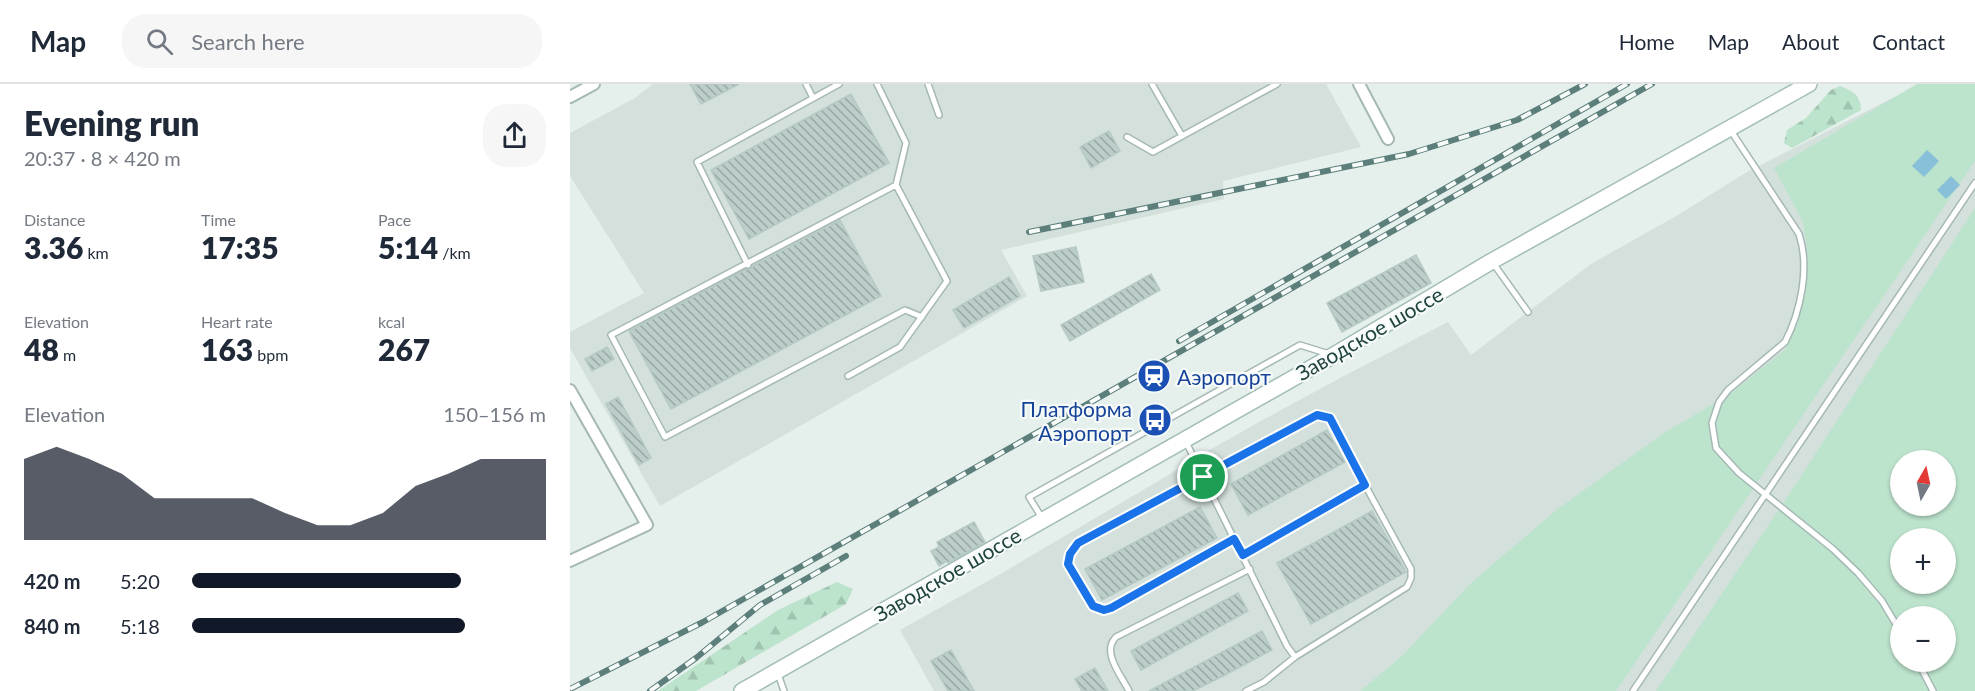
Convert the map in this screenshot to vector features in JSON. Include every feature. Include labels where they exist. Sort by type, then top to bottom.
[{"type":"street","points":[[570,97],[594,84]]},
{"type":"street","points":[[1359,84],[1388,140]]},
{"type":"street","name":"Заводское шоссе","points":[[742,691],[1334,355],[1492,261],[1809,84]]},
{"type":"street","points":[[570,390],[647,525],[570,561]]},
{"type":"lane","points":[[806,84],[813,98]]},
{"type":"lane","points":[[748,265],[697,162],[839,84]]},
{"type":"lane","points":[[848,376],[900,347],[948,281],[896,185],[906,142],[877,84]]},
{"type":"lane","points":[[928,84],[939,115]]},
{"type":"lane","points":[[1152,84],[1182,136]]},
{"type":"lane","points":[[1127,137],[1153,152],[1277,84]]},
{"type":"lane","points":[[1729,128],[1799,234],[1804,248],[1803,276],[1797,310],[1785,342],[1728,390],[1719,402],[1714,413],[1713,434],[1716,448],[1726,461],[1764,495],[1833,549],[1858,573],[1882,601],[1890,614]]},
{"type":"lane","points":[[1633,691],[1975,183]]},
{"type":"lane","points":[[896,185],[748,265],[610,335],[664,437],[905,310],[921,317]]},
{"type":"lane","points":[[1492,261],[1528,312]]},
{"type":"lane","points":[[1043,519],[1029,497],[1059,480],[1300,345],[1334,355]]},
{"type":"lane","points":[[1234,539],[1104,610],[1093,606],[1068,564],[1070,554],[1078,543],[1317,415],[1323,415],[1330,418],[1411,569],[1407,587],[1294,657],[1264,682],[1246,691]]},
{"type":"lane","points":[[1184,440],[1294,657]]},
{"type":"lane","points":[[1243,555],[1365,485]]},
{"type":"lane","points":[[1129,691],[1109,653],[1111,642],[1116,637],[1250,569]]},
{"type":"lane","points":[[777,672],[784,691]]},
{"type":"lane","points":[[1923,672],[1933,691]]},
{"type":"shaded area","points":[[653,84],[1326,84],[1361,147],[1223,181],[1224,199],[1001,250],[1027,296],[660,506],[570,348],[570,332],[644,293],[570,176],[570,133],[635,98]]},
{"type":"shaded area","points":[[1920,84],[1975,84],[1975,691],[934,691],[900,630],[1182,467],[1185,469],[1200,460],[1203,454],[1257,423],[1448,322],[1471,355],[1591,264],[1678,215],[1747,172]]},
{"type":"green space","points":[[1917,84],[1975,84],[1975,161],[1616,691],[1360,691],[1401,657],[1472,582],[1559,508],[1664,433],[1730,394],[1786,349],[1803,293],[1807,246],[1803,222],[1774,168]]},
{"type":"green space","points":[[1840,86],[1855,94],[1861,110],[1792,148],[1784,143],[1787,130],[1806,118],[1831,90]]},
{"type":"green space","points":[[1975,208],[1975,691],[1656,691],[1788,496]]},
{"type":"green space","points":[[837,582],[853,589],[846,604],[696,691],[658,691],[778,610]]},
{"type":"water","points":[[1927,150],[1939,161],[1924,177],[1912,166]]},
{"type":"water","points":[[1951,176],[1960,185],[1946,199],[1937,190]]},
{"type":"building","points":[[690,84],[739,84],[701,104]]},
{"type":"building","points":[[851,94],[889,163],[749,239],[711,170]]},
{"type":"building","points":[[1109,131],[1120,151],[1091,168],[1080,147]]},
{"type":"building","points":[[840,220],[881,296],[671,409],[629,331],[746,269],[751,269]]},
{"type":"building","points":[[1076,247],[1084,282],[1041,291],[1033,256]]},
{"type":"building","points":[[1416,255],[1431,283],[1342,332],[1327,303]]},
{"type":"building","points":[[1151,274],[1160,290],[1070,341],[1061,325]]},
{"type":"building","points":[[1009,277],[1020,296],[964,328],[953,310]]},
{"type":"building","points":[[607,347],[614,359],[592,371],[585,359]]},
{"type":"building","points":[[618,397],[651,458],[639,465],[606,404]]},
{"type":"building","points":[[1327,430],[1345,462],[1248,515],[1231,484]]},
{"type":"building","points":[[1200,507],[1217,538],[1102,600],[1085,569]]},
{"type":"building","points":[[1372,511],[1406,572],[1311,624],[1277,563]]},
{"type":"building","points":[[974,522],[985,542],[939,566],[931,551],[939,547],[937,542]]},
{"type":"building","points":[[1238,593],[1248,611],[1141,670],[1131,651]]},
{"type":"building","points":[[1262,631],[1272,650],[1225,675],[1193,691],[1149,691]]},
{"type":"building","points":[[951,650],[974,691],[948,691],[931,661]]},
{"type":"building","points":[[1095,668],[1108,691],[1082,691],[1075,679]]},
{"type":"railway","points":[[1029,232],[1409,154],[1517,120],[1585,84]]},
{"type":"railway","points":[[1179,341],[1627,84]]},
{"type":"railway","points":[[570,689],[703,622],[1652,84]]},
{"type":"railway","points":[[650,691],[696,658],[760,605],[846,556]]},
{"type":"place","name":"Аэропорт","points":[[1154,376]]},
{"type":"place","name":"Платформа Аэропорт","points":[[1155,420]]},
{"type":"route","points":[[1317,415],[1323,415],[1330,418],[1365,485],[1243,555],[1234,539],[1111,608],[1104,610],[1093,606],[1068,564],[1067,559],[1073,548],[1078,543],[1203,477],[1317,415]]}]
